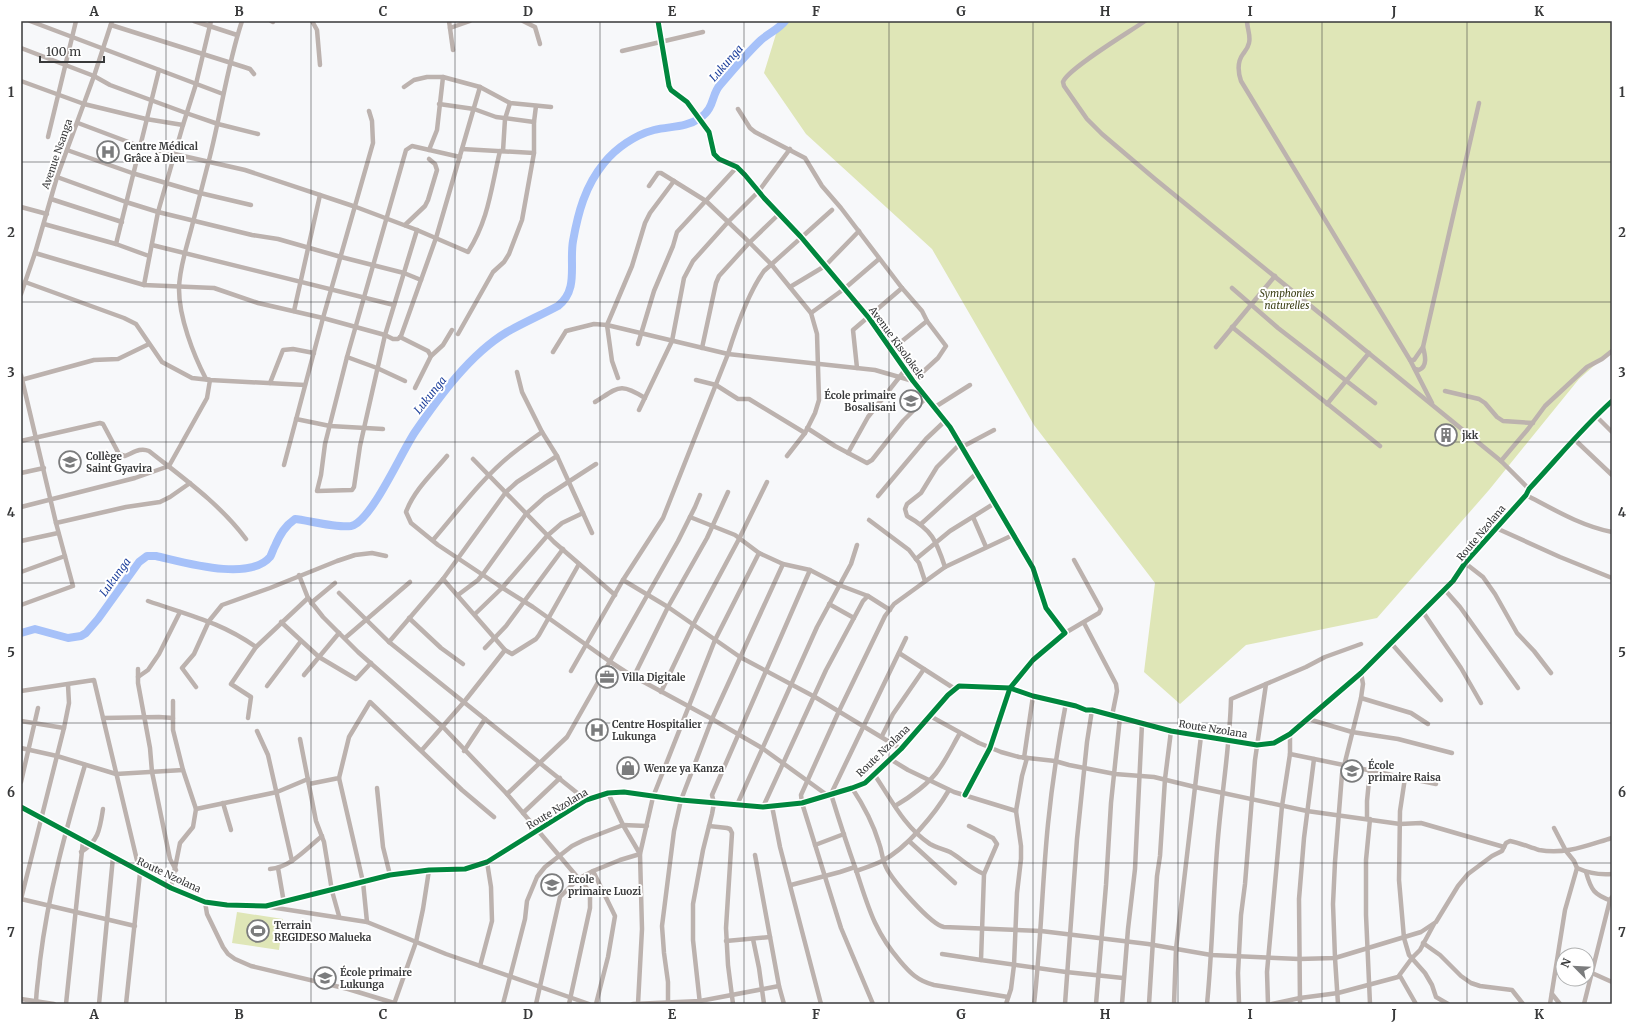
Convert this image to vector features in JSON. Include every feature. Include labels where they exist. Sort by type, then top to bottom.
[{"type":"street","points":[[30,21],[223,94]]},
{"type":"street","points":[[48,137],[76,21]]},
{"type":"street","points":[[194,21],[237,36]]},
{"type":"street","points":[[144,285],[158,212],[186,113],[196,84],[211,21]]},
{"type":"street","points":[[210,380],[206,379],[192,351],[180,301],[179,287],[185,254],[218,124],[223,94],[237,36],[242,21]]},
{"type":"street","points":[[312,21],[316,30],[320,65]]},
{"type":"street","points":[[449,21],[453,50]]},
{"type":"street","points":[[450,28],[470,21]]},
{"type":"street","points":[[524,21],[535,27],[540,44]]},
{"type":"street","name":"Avenue Kisolokele","points":[[658,21],[669,86],[671,90],[687,102],[700,118],[709,132],[714,154],[718,159],[737,167],[746,175],[758,192],[801,237],[869,318],[913,381],[946,420],[1012,535],[1033,568],[1046,608],[1066,633]]},
{"type":"street","points":[[1145,21],[1079,65],[1064,78],[1064,86],[1087,119],[1102,134],[1207,222],[1501,461],[1529,489]]},
{"type":"street","points":[[1247,21],[1250,40],[1247,49],[1241,56],[1238,64],[1241,81],[1410,360],[1433,406]]},
{"type":"street","points":[[112,23],[231,64],[250,69],[254,74]]},
{"type":"street","name":"Avenue Nsanga","points":[[21,294],[67,150],[78,123],[112,23]]},
{"type":"street","points":[[622,51],[703,32]]},
{"type":"street","points":[[21,48],[94,76],[110,85],[152,99],[186,113],[248,133],[258,134]]},
{"type":"street","points":[[116,244],[132,174],[159,70]]},
{"type":"street","points":[[404,87],[414,80],[427,77],[443,77],[480,87],[510,103],[551,106]]},
{"type":"street","points":[[429,150],[437,130],[443,77]]},
{"type":"street","points":[[21,81],[84,104],[146,119],[183,125]]},
{"type":"street","points":[[400,337],[436,238],[480,87]]},
{"type":"street","points":[[78,123],[140,146],[245,170],[405,225],[468,252],[477,238],[484,220],[501,151],[505,119],[510,103]]},
{"type":"street","points":[[1415,369],[1422,369],[1425,365],[1424,347],[1479,103]]},
{"type":"street","points":[[439,104],[474,110],[505,119],[534,122]]},
{"type":"street","points":[[458,334],[493,272],[504,262],[509,254],[522,220],[534,153],[534,122],[536,106]]},
{"type":"street","points":[[553,352],[566,331],[594,324],[607,325],[728,354],[874,370],[913,381],[938,358],[946,346],[927,321],[922,311],[902,288],[859,231],[822,186],[805,158],[755,132],[750,128],[738,109]]},
{"type":"street","points":[[284,465],[323,318],[356,207],[373,143],[372,121],[369,111]]},
{"type":"street","points":[[418,230],[394,305],[377,368],[364,428],[354,487],[352,490],[317,491],[330,426],[347,357],[406,150],[412,146],[460,157]]},
{"type":"street","points":[[462,149],[534,153]]},
{"type":"street","points":[[639,410],[672,340],[684,278],[693,261],[728,222],[758,192],[790,149]]},
{"type":"street","points":[[67,150],[132,174],[251,206]]},
{"type":"street","points":[[405,225],[426,206],[437,170],[435,164],[429,159]]},
{"type":"street","points":[[638,344],[654,291],[673,246],[677,232],[737,167]]},
{"type":"street","points":[[649,186],[659,172],[706,201],[771,264],[811,313],[817,334],[819,400],[815,413],[806,430],[787,456]]},
{"type":"street","points":[[58,177],[158,212],[278,240],[404,273],[421,280]]},
{"type":"street","points":[[618,378],[610,354],[607,325],[632,266],[641,235],[648,218],[674,181]]},
{"type":"street","points":[[294,311],[320,196]]},
{"type":"street","points":[[51,199],[122,222]]},
{"type":"street","points":[[21,207],[47,214]]},
{"type":"street","points":[[571,671],[623,580],[663,518],[728,354],[736,329],[758,279],[771,264],[832,210]]},
{"type":"street","points":[[702,348],[716,283],[719,276],[750,242],[779,214]]},
{"type":"street","points":[[44,224],[116,244],[149,256]]},
{"type":"street","points":[[790,287],[826,266],[859,231]]},
{"type":"street","points":[[152,245],[394,305]]},
{"type":"street","points":[[35,254],[144,285],[214,288],[258,303],[323,318],[393,339],[400,337],[428,351],[431,356]]},
{"type":"street","points":[[811,313],[844,289],[880,259]]},
{"type":"street","points":[[1216,347],[1275,276]]},
{"type":"street","points":[[25,282],[136,324],[162,362],[192,378],[305,385]]},
{"type":"street","points":[[857,368],[853,330],[869,318],[902,288]]},
{"type":"street","points":[[1232,288],[1375,403]]},
{"type":"street","points":[[891,350],[927,321]]},
{"type":"street","points":[[1232,328],[1380,446]]},
{"type":"street","points":[[415,388],[431,356],[443,345],[452,330]]},
{"type":"street","points":[[21,605],[73,586],[58,533],[44,468],[21,378],[94,360],[118,359],[149,344]]},
{"type":"street","points":[[1410,360],[1414,360],[1424,347]]},
{"type":"street","points":[[270,384],[283,350],[293,349],[314,353]]},
{"type":"street","points":[[1501,461],[1533,423],[1545,406],[1587,367],[1602,359],[1612,351]]},
{"type":"street","points":[[1327,404],[1369,353]]},
{"type":"street","points":[[347,357],[377,368],[405,381]]},
{"type":"street","points":[[848,453],[868,417],[905,370]]},
{"type":"street","points":[[517,372],[522,392],[542,432],[557,456],[592,533]]},
{"type":"street","points":[[21,507],[135,478],[169,466],[207,398],[210,380]]},
{"type":"street","points":[[696,380],[716,385],[738,399],[750,399],[863,461],[870,462],[903,420],[927,397]]},
{"type":"street","points":[[935,407],[970,385]]},
{"type":"street","points":[[595,402],[612,391],[623,388],[630,389],[645,398]]},
{"type":"street","points":[[1445,391],[1479,399],[1503,421],[1533,423]]},
{"type":"street","name":"Route Nzolana","points":[[21,807],[140,873],[205,902],[227,905],[266,906],[332,891],[390,875],[429,870],[465,869],[487,862],[586,800],[608,793],[624,792],[654,797],[737,804],[763,808],[802,803],[852,788],[865,783],[901,749],[955,688],[964,686],[1010,688],[1033,696],[1066,703],[1086,710],[1092,710],[1171,731],[1258,745],[1274,743],[1290,734],[1361,673],[1423,612],[1453,581],[1465,563],[1526,495],[1529,489],[1574,439],[1612,401]]},
{"type":"street","points":[[1596,416],[1612,432]]},
{"type":"street","points":[[296,419],[330,426],[383,429]]},
{"type":"street","points":[[878,496],[926,439],[946,420]]},
{"type":"street","points":[[21,441],[100,422],[103,424],[119,454],[125,456],[140,449],[145,449],[190,483],[221,511],[246,539]]},
{"type":"street","points":[[945,567],[936,543],[927,528],[907,516],[905,509],[907,504],[921,493],[937,467],[961,446],[994,430]]},
{"type":"street","points":[[433,540],[466,500],[511,454],[542,432]]},
{"type":"street","points":[[1574,439],[1612,475]]},
{"type":"street","points":[[448,456],[415,494],[406,512],[411,523],[458,558],[524,601],[609,661],[661,692],[762,748],[829,795],[844,834],[865,898],[884,941],[912,974],[925,983],[1008,997]]},
{"type":"street","points":[[389,642],[443,579],[506,492],[517,482],[557,456]]},
{"type":"street","points":[[474,459],[547,536],[615,595]]},
{"type":"street","points":[[458,596],[478,580],[483,574],[526,514],[545,497],[596,464]]},
{"type":"street","points":[[21,473],[44,468]]},
{"type":"street","points":[[922,524],[977,473]]},
{"type":"street","points":[[661,692],[693,625],[739,540],[767,482]]},
{"type":"street","points":[[56,523],[126,507],[160,502],[170,498],[190,483]]},
{"type":"street","points":[[634,676],[668,607],[712,527],[728,492]]},
{"type":"street","points":[[507,794],[567,737],[690,517],[700,495]]},
{"type":"street","points":[[1526,495],[1555,511],[1598,529],[1612,532]]},
{"type":"street","points":[[916,558],[950,530],[995,503]]},
{"type":"street","points":[[474,614],[502,588],[547,536],[562,523],[583,513]]},
{"type":"street","points":[[690,517],[735,536],[759,553],[783,564],[810,570],[839,585],[868,596],[890,610]]},
{"type":"street","points":[[972,517],[986,547]]},
{"type":"street","points":[[869,520],[909,550],[919,563],[925,581]]},
{"type":"street","points":[[1496,528],[1540,547],[1560,558],[1612,578]]},
{"type":"street","points":[[21,541],[58,533]]},
{"type":"street","points":[[873,1004],[845,940],[802,803],[801,795],[839,711],[894,604],[945,567],[1012,535]]},
{"type":"street","points":[[737,804],[829,604],[851,564],[857,545]]},
{"type":"street","points":[[485,648],[506,626],[563,550]]},
{"type":"street","points":[[196,687],[182,668],[194,654],[209,621],[222,605],[355,555],[372,553],[386,556]]},
{"type":"street","points":[[638,1004],[642,929],[640,854],[654,797],[688,706],[715,640],[759,553]]},
{"type":"street","points":[[21,572],[65,556]]},
{"type":"street","points":[[965,796],[990,748],[1010,688],[1033,660],[1066,633],[1099,613],[1101,609],[1074,560]]},
{"type":"street","points":[[1465,563],[1483,577],[1495,594],[1516,633],[1534,651],[1551,673]]},
{"type":"street","points":[[443,579],[505,650],[512,654],[536,639],[579,564]]},
{"type":"street","points":[[668,1003],[662,926],[674,831],[682,800],[712,719],[783,564]]},
{"type":"street","points":[[700,1002],[696,952],[693,940],[693,904],[714,802],[712,795],[810,570]]},
{"type":"street","points":[[299,575],[308,598],[322,617],[370,663],[443,728],[507,794],[578,879],[586,886],[591,897],[590,908],[570,1001]]},
{"type":"street","points":[[623,580],[668,607],[740,657],[815,697],[882,736],[901,749]]},
{"type":"street","points":[[345,638],[410,582]]},
{"type":"street","points":[[311,602],[335,584]]},
{"type":"street","points":[[1444,589],[1460,606],[1518,688]]},
{"type":"street","points":[[339,593],[389,642],[586,800]]},
{"type":"street","points":[[763,808],[815,697],[826,670],[863,601],[868,596]]},
{"type":"street","points":[[248,718],[251,697],[231,684],[256,647],[308,598]]},
{"type":"street","points":[[148,601],[209,621],[238,634],[256,647]]},
{"type":"street","points":[[829,604],[854,618]]},
{"type":"street","points":[[138,676],[148,670],[159,654],[180,612]]},
{"type":"street","points":[[1423,612],[1461,668],[1482,703]]},
{"type":"street","points":[[409,618],[441,648],[463,664]]},
{"type":"street","points":[[281,622],[319,657],[356,679],[370,663]]},
{"type":"street","points":[[1084,623],[1116,684],[1117,691],[1112,716]]},
{"type":"street","points":[[304,675],[339,633]]},
{"type":"street","points":[[829,795],[906,638]]},
{"type":"street","points":[[267,686],[301,641]]},
{"type":"street","points":[[1391,643],[1441,700]]},
{"type":"street","points":[[1206,1004],[1211,955],[1212,912],[1229,741],[1231,700],[1325,657],[1348,650],[1361,644]]},
{"type":"street","points":[[422,750],[443,728],[505,650]]},
{"type":"street","points":[[899,653],[955,688]]},
{"type":"street","points":[[882,736],[893,714],[924,669]]},
{"type":"street","points":[[138,670],[152,772],[170,859],[176,870]]},
{"type":"street","points":[[1338,1004],[1334,958],[1333,904],[1339,816],[1343,765],[1361,698],[1363,684],[1361,673]]},
{"type":"street","points":[[21,691],[94,680],[140,873],[126,1004]]},
{"type":"street","points":[[1239,1004],[1238,956],[1241,915],[1245,884],[1251,799],[1266,684]]},
{"type":"street","points":[[68,685],[69,703],[64,728],[21,899],[135,926]]},
{"type":"street","points":[[1006,1004],[1011,991],[1014,965],[1017,892],[1021,846],[1016,812],[1026,758],[1033,696]]},
{"type":"street","points":[[1361,698],[1411,713],[1428,724]]},
{"type":"street","points":[[171,888],[176,870],[180,843],[193,827],[196,809],[183,770],[173,730],[173,701]]},
{"type":"street","points":[[367,922],[363,882],[339,778],[349,737],[370,702],[422,750],[462,790],[494,818]]},
{"type":"street","points":[[1034,1004],[1041,931],[1048,826],[1055,761],[1066,703]]},
{"type":"street","points":[[21,782],[38,708]]},
{"type":"street","points":[[1065,1004],[1069,934],[1084,767],[1092,710]]},
{"type":"street","points":[[930,716],[960,734],[990,748],[1026,758],[1055,761],[1115,774],[1165,779],[1195,788],[1308,811],[1400,824],[1423,824],[1504,847]]},
{"type":"street","points":[[104,718],[173,718]]},
{"type":"street","points":[[1096,1004],[1111,803],[1120,718]]},
{"type":"street","points":[[464,751],[486,719]]},
{"type":"street","points":[[1308,719],[1352,732],[1398,739],[1452,753]]},
{"type":"street","points":[[21,721],[64,728]]},
{"type":"street","points":[[1122,1004],[1123,978],[1135,869],[1142,724]]},
{"type":"street","points":[[258,731],[268,755],[292,862]]},
{"type":"street","points":[[1149,1004],[1165,779],[1171,731]]},
{"type":"street","points":[[895,806],[930,780],[939,770],[960,734]]},
{"type":"street","points":[[1268,1004],[1266,972],[1282,806],[1290,754],[1290,734]]},
{"type":"street","points":[[1174,1004],[1176,949],[1201,736]]},
{"type":"street","points":[[300,739],[316,820],[322,836],[332,891],[339,916]]},
{"type":"street","points":[[21,748],[57,756],[116,774],[183,770]]},
{"type":"street","points":[[1290,754],[1436,784]]},
{"type":"street","points":[[890,759],[949,790],[1016,812]]},
{"type":"street","points":[[1300,1004],[1299,899],[1314,759]]},
{"type":"street","points":[[36,1002],[48,906],[66,831],[85,765]]},
{"type":"street","points":[[1370,771],[1367,801],[1369,819],[1366,860],[1366,915],[1370,1004]]},
{"type":"street","points":[[874,774],[902,818],[916,833],[932,845],[950,852],[974,870],[984,874]]},
{"type":"street","points":[[196,809],[277,792],[308,782],[339,778]]},
{"type":"street","points":[[523,814],[560,778]]},
{"type":"street","points":[[1405,778],[1400,812],[1399,880],[1404,938],[1407,950],[1425,973],[1432,985],[1438,1002],[1448,1004]]},
{"type":"street","points":[[377,788],[383,847],[390,875]]},
{"type":"street","points":[[852,788],[870,819],[880,844],[883,860],[891,876],[916,905],[937,925],[944,927],[982,927],[1041,931],[1153,945],[1211,955],[1299,959],[1334,958],[1368,949],[1421,932],[1436,922]]},
{"type":"street","points":[[791,885],[856,869],[883,860],[909,841],[936,811],[949,790]]},
{"type":"street","points":[[608,793],[640,854]]},
{"type":"street","points":[[223,803],[231,830]]},
{"type":"street","points":[[772,806],[780,847],[821,1004]]},
{"type":"street","points":[[82,852],[91,846],[99,831],[103,809]]},
{"type":"street","points":[[503,1004],[531,889],[537,877],[545,867],[572,846],[623,824],[647,826]]},
{"type":"street","points":[[709,826],[727,828],[730,829],[732,833],[726,941],[733,1004]]},
{"type":"street","points":[[968,826],[996,840],[996,847],[984,874],[981,960]]},
{"type":"street","points":[[1550,1004],[1565,910],[1577,868],[1554,828]]},
{"type":"street","points":[[815,845],[844,834]]},
{"type":"street","points":[[270,869],[278,868],[292,862],[322,836]]},
{"type":"street","points":[[1272,1004],[1300,998],[1338,993],[1369,984],[1391,980],[1400,976],[1412,958],[1420,950],[1458,886],[1468,874],[1492,856],[1502,851],[1510,840],[1539,850],[1552,852],[1582,848],[1612,838]]},
{"type":"street","points":[[66,1004],[74,912],[83,841]]},
{"type":"street","points":[[909,841],[955,883]]},
{"type":"street","points":[[536,1004],[541,988],[560,898],[578,879],[620,860],[640,854]]},
{"type":"street","points":[[755,855],[784,1004]]},
{"type":"street","points":[[99,1004],[113,857]]},
{"type":"street","points":[[480,966],[492,921],[492,893],[487,862]]},
{"type":"street","points":[[278,868],[284,903]]},
{"type":"street","points":[[1577,868],[1586,872],[1612,874]]},
{"type":"street","points":[[205,902],[207,914],[223,947],[228,954],[235,959],[251,966],[348,989],[394,1004],[416,942],[429,870]]},
{"type":"street","points":[[593,871],[615,916],[608,957],[596,1004]]},
{"type":"street","points":[[1586,872],[1589,884],[1595,892],[1601,898],[1611,899],[1595,956]]},
{"type":"street","points":[[266,906],[339,916],[367,922],[416,942],[541,988],[570,1001],[589,1004]]},
{"type":"street","points":[[726,941],[770,937]]},
{"type":"street","points":[[753,939],[764,1004]]},
{"type":"street","points":[[1423,943],[1440,955],[1466,980],[1480,986],[1512,990],[1523,1004]]},
{"type":"street","points":[[942,954],[1066,972],[1123,978]]},
{"type":"street","points":[[1595,974],[1612,982]]},
{"type":"street","points":[[1400,976],[1416,1004]]},
{"type":"street","points":[[633,1004],[700,1002],[762,991],[780,986]]},
{"type":"street","points":[[1584,1004],[1588,987]]},
{"type":"street","points":[[1552,994],[1560,1004]]},
{"type":"street","points":[[21,999],[54,1004]]},
{"type":"green space","name":"Symphonies naturelles","points":[[780,21],[1612,21],[1612,350],[1579,379],[1489,490],[1377,618],[1246,645],[1180,704],[1144,672],[1155,583],[1034,425],[932,249],[806,134],[764,73]]},
{"type":"green space","name":"Terrain REGIDESO Malueka","points":[[237,912],[283,919],[279,950],[232,943]]},
{"type":"waterway","name":"Lukunga","points":[[21,633],[35,629],[68,638],[81,636],[86,633],[98,619],[139,562],[147,556],[156,556],[198,566],[232,569],[247,568],[260,564],[270,557],[283,531],[288,524],[295,519],[343,526],[354,525],[362,519],[387,483],[415,432],[434,405],[468,364],[493,341],[507,332],[558,306],[565,300],[571,284],[573,241],[583,200],[597,172],[609,157],[620,147],[640,135],[654,130],[689,124],[700,118],[711,106],[715,93],[720,85],[761,40],[785,21]]},
{"type":"cycle path","points":[[658,21],[669,86],[671,90],[687,102],[709,132],[714,154],[719,159],[737,167],[801,237],[869,318],[913,381],[950,427],[1033,568],[1046,608],[1065,633],[1033,660],[1010,688],[990,748],[965,795]]},
{"type":"cycle path","points":[[21,807],[171,888],[205,902],[227,905],[266,906],[390,875],[429,870],[465,869],[487,862],[586,800],[608,793],[624,792],[681,800],[763,807],[802,803],[852,788],[865,783],[901,749],[948,695],[959,686],[1010,688],[1033,696],[1171,731],[1257,745],[1274,743],[1290,734],[1361,673],[1453,581],[1465,563],[1526,495],[1529,489],[1580,433],[1612,401]]},
{"type":"place","name":"Centre Médical Grâce à Dieu","points":[[108,152]]},
{"type":"place","name":"École primaire Bosalisani","points":[[911,401]]},
{"type":"place","name":"jkk","points":[[1446,435]]},
{"type":"place","name":"Collège Saint Gyavira","points":[[70,462]]},
{"type":"place","name":"Villa Digitale","points":[[607,677]]},
{"type":"place","name":"Centre Hospitalier Lukunga","points":[[597,730]]},
{"type":"place","name":"Wenze ya Kanza","points":[[628,768]]},
{"type":"place","name":"École primaire Raisa","points":[[1352,771]]},
{"type":"place","name":"Ecole primaire Luozi","points":[[552,885]]},
{"type":"place","name":"Terrain REGIDESO Malueka","points":[[258,931]]},
{"type":"place","name":"École primaire Lukunga","points":[[325,978]]}]
